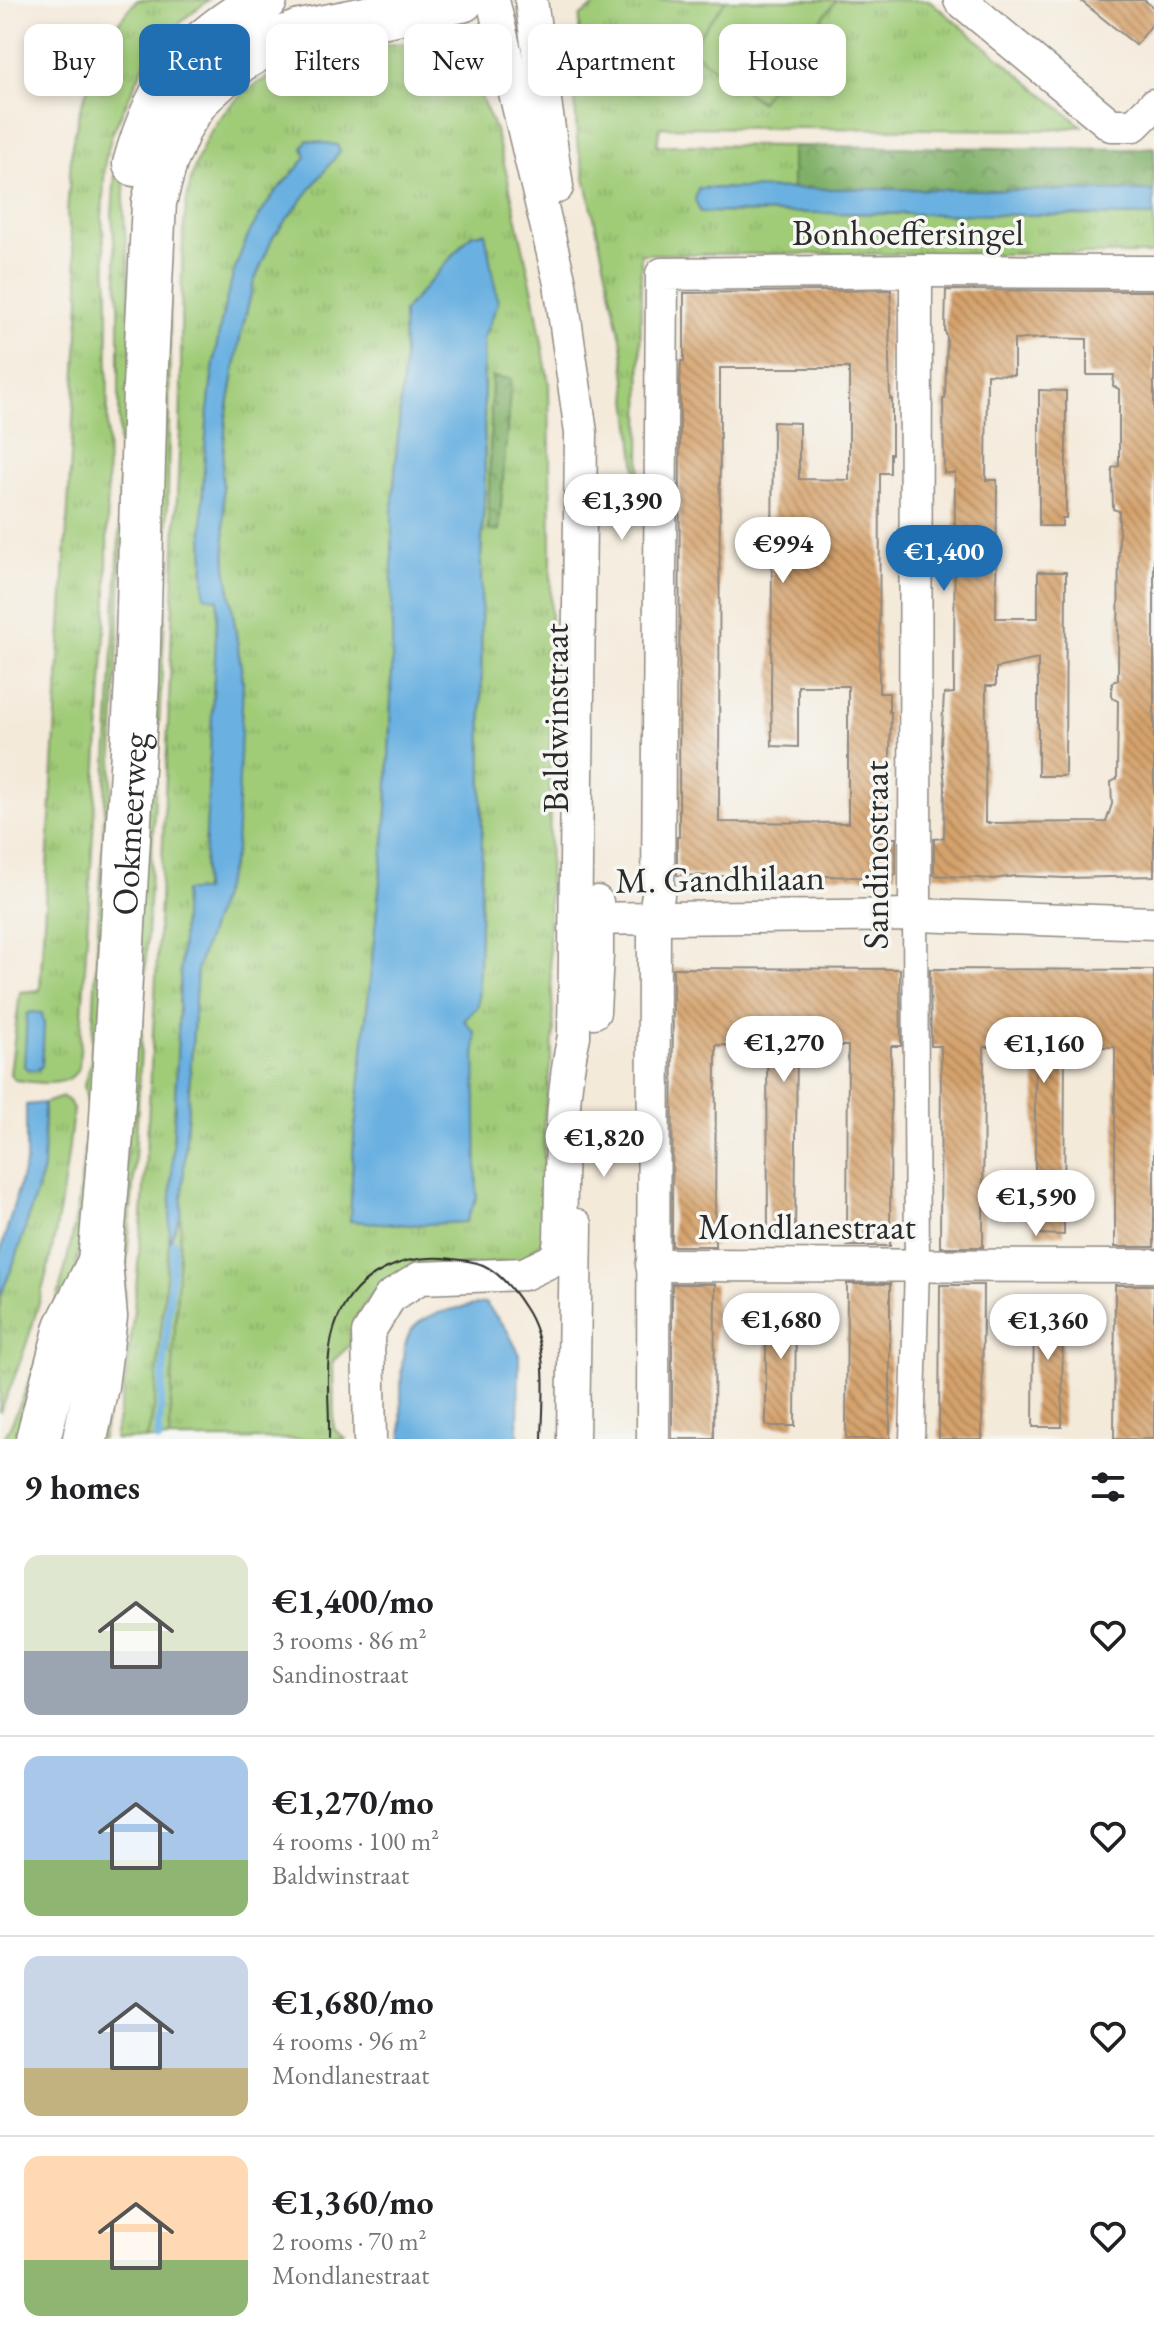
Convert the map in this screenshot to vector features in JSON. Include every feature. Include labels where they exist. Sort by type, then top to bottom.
[{"type":"main road","name":"Ookmeerweg","points":[[145,386],[131,200],[135,163],[144,133],[160,96],[175,71],[194,49],[216,30],[265,0]]},
{"type":"main road","name":"Ookmeerweg","points":[[85,1439],[105,1317],[100,1262],[111,1135],[136,697],[154,202],[165,162],[180,126],[197,99],[238,61],[300,32],[462,0]]},
{"type":"main road","name":"Ookmeerweg","points":[[38,1439],[67,1327],[100,1262]]},
{"type":"street","name":"Baldwinstraat","points":[[493,0],[560,283],[581,433],[587,920],[595,1005],[577,1108],[573,1439]]},
{"type":"street","name":"Baldwinstraat","points":[[370,1439],[368,1333],[390,1297],[420,1278],[524,1274],[551,1261],[558,1253],[560,1239],[563,1106],[587,920],[593,407],[531,0]]},
{"type":"street","points":[[960,0],[1111,125],[1134,125],[1154,105]]},
{"type":"street","name":"Sandinostraat","points":[[912,1439],[917,1266],[916,271]]},
{"type":"street","name":"Bonhoeffersingel","points":[[654,919],[659,879],[662,274],[1154,272]]},
{"type":"street","name":"M. Gandhilaan","points":[[587,920],[915,915],[1154,923]]},
{"type":"street","points":[[653,1439],[654,919]]},
{"type":"street","name":"Mondlanestraat","points":[[652,1265],[1154,1266]]},
{"type":"green space","points":[[137,0],[209,0],[180,24],[139,24],[139,76],[112,134],[105,161],[102,219],[108,288],[107,600],[79,1068],[74,1075],[59,1082],[32,1082],[15,1080],[10,1074],[20,992],[40,990],[80,300],[67,214],[72,145],[85,96],[123,96],[123,24],[117,24]]},
{"type":"green space","points":[[604,0],[929,0],[1082,126],[1051,130],[660,127],[657,145],[792,146],[792,189],[699,189],[700,212],[1154,216],[1154,254],[641,254],[640,482],[636,471],[622,343],[577,141],[575,96],[703,96],[703,24],[579,24],[580,16]]},
{"type":"green space","points":[[726,0],[836,0],[818,24],[719,24],[719,71],[703,59],[703,30]]},
{"type":"green space","points":[[438,12],[437,24],[404,24],[404,33],[388,35],[388,24],[369,24]]},
{"type":"green space","points":[[404,43],[404,96],[481,96],[494,127],[507,175],[534,297],[549,384],[549,943],[554,1032],[544,1120],[544,1233],[541,1243],[522,1260],[404,1272],[383,1282],[356,1317],[351,1344],[333,1361],[334,1429],[346,1439],[169,1439],[197,969],[210,926],[243,681],[226,566],[222,471],[226,418],[241,333],[254,282],[273,237],[340,151],[303,147],[306,157],[268,203],[239,259],[214,361],[204,466],[204,596],[218,598],[203,892],[184,892],[169,1243],[154,1408],[147,1439],[114,1439],[134,1313],[146,1151],[163,838],[180,434],[183,235],[187,198],[196,162],[213,128],[233,103],[242,96],[250,96],[250,90],[257,84],[266,79],[266,96],[388,96],[388,44]],"holes":[[[484,232],[498,303],[483,339],[485,482],[481,559],[482,846],[478,1006],[464,1020],[350,1221],[354,1139],[387,811],[392,671],[392,512],[404,359],[403,312],[471,235]]]},
{"type":"green space","points":[[266,53],[266,67],[250,75],[250,63]]},
{"type":"green space","points":[[211,96],[225,96],[198,129],[182,167],[171,227],[167,579],[134,1175],[120,1343],[102,1439],[95,1439],[115,1310],[125,1184],[156,527],[161,242],[168,185],[175,159],[198,113]]},
{"type":"green space","points":[[792,146],[1154,147],[1154,191],[792,189]]},
{"type":"green space","points":[[116,159],[126,162],[124,212],[131,350],[95,1154],[75,1277],[18,1435],[16,1439],[4,1439],[39,1356],[65,1270],[77,1211],[88,1119],[84,1085],[91,1061],[119,540],[119,304],[112,214]]},
{"type":"green space","points":[[492,377],[511,379],[499,531],[488,530]]},
{"type":"green space","points":[[63,1097],[73,1109],[57,1225],[28,1338],[0,1412],[0,1297],[17,1255],[43,1169],[44,1103]]},
{"type":"green space","points":[[181,1215],[169,1439],[147,1439],[154,1408],[169,1243]]},
{"type":"water","points":[[307,140],[337,145],[340,151],[273,237],[254,282],[241,333],[226,418],[222,471],[226,566],[243,681],[236,851],[197,969],[181,1215],[169,1243],[184,891],[203,891],[218,599],[204,596],[203,499],[214,361],[229,291],[251,230],[278,189],[306,157],[303,147]]},
{"type":"water","points":[[698,188],[1154,191],[1154,216],[700,212],[695,200]]},
{"type":"water","points":[[485,232],[498,303],[483,339],[485,482],[481,559],[482,846],[478,1006],[464,1020],[475,1033],[477,1197],[466,1222],[410,1225],[350,1221],[354,1139],[387,811],[392,671],[392,512],[404,359],[403,312],[471,235]]},
{"type":"water","points":[[42,1013],[44,1024],[42,1066],[37,1070],[24,1066],[27,1014]]},
{"type":"water","points":[[44,1103],[43,1169],[17,1255],[0,1297],[0,1254],[26,1161],[26,1105]]},
{"type":"water","points":[[485,1303],[507,1330],[519,1353],[518,1439],[402,1439],[401,1380],[408,1336],[414,1327],[429,1317]]},
{"type":"building","points":[[1080,0],[1144,0],[1154,8],[1154,22],[1136,45]]},
{"type":"building","points":[[891,290],[889,356],[892,454],[890,473],[880,473],[879,693],[889,693],[891,712],[888,838],[896,838],[896,875],[878,875],[878,878],[798,878],[677,875],[680,387],[681,361],[684,361],[684,293]],"holes":[[[720,368],[849,368],[849,480],[799,479],[799,423],[773,422],[771,698],[772,746],[798,747],[798,686],[848,686],[848,823],[719,822]]]},
{"type":"building","points":[[946,290],[1154,291],[1154,876],[1016,876],[992,879],[934,875],[934,839],[944,838],[945,786],[941,744],[944,694],[954,693],[955,473],[944,473]],"holes":[[[1087,339],[1087,375],[1114,375],[1113,386],[1119,389],[1119,466],[1112,468],[1113,509],[1119,511],[1118,680],[1112,682],[1112,698],[1118,701],[1117,779],[1111,782],[1112,804],[1106,822],[985,823],[986,686],[996,686],[996,668],[1038,659],[1038,776],[1065,776],[1066,572],[1038,572],[1038,618],[996,618],[997,480],[986,480],[987,374],[1014,375],[1014,340]]]},
{"type":"building","points":[[1039,390],[1066,391],[1066,518],[1062,518],[1062,526],[1039,526]]},
{"type":"building","points":[[673,968],[900,969],[901,1046],[891,1046],[890,1246],[847,1246],[848,1046],[797,1046],[795,1234],[768,1233],[767,1046],[716,1045],[715,1246],[672,1246]]},
{"type":"building","points":[[930,969],[1154,970],[1154,1247],[1115,1247],[1115,1047],[1065,1047],[1064,1235],[1035,1234],[1035,1047],[984,1047],[983,1247],[940,1247],[941,1046],[931,1046]]},
{"type":"building","points":[[672,1284],[715,1284],[714,1439],[672,1439]]},
{"type":"building","points":[[847,1284],[890,1284],[890,1439],[846,1439]]},
{"type":"building","points":[[940,1285],[983,1285],[982,1439],[939,1439]]},
{"type":"building","points":[[1115,1285],[1154,1285],[1154,1439],[1114,1439]]},
{"type":"building","points":[[766,1297],[796,1297],[795,1426],[766,1426]]},
{"type":"building","points":[[1034,1298],[1063,1298],[1062,1427],[1033,1427]]},
{"type":"waterway","points":[[158,1439],[174,1243]]},
{"type":"tram line","points":[[329,1439],[330,1347],[338,1318],[347,1302],[358,1289],[385,1269],[418,1259],[435,1258],[468,1261],[489,1268],[507,1284],[525,1308],[533,1323],[542,1355],[542,1439]]}]
